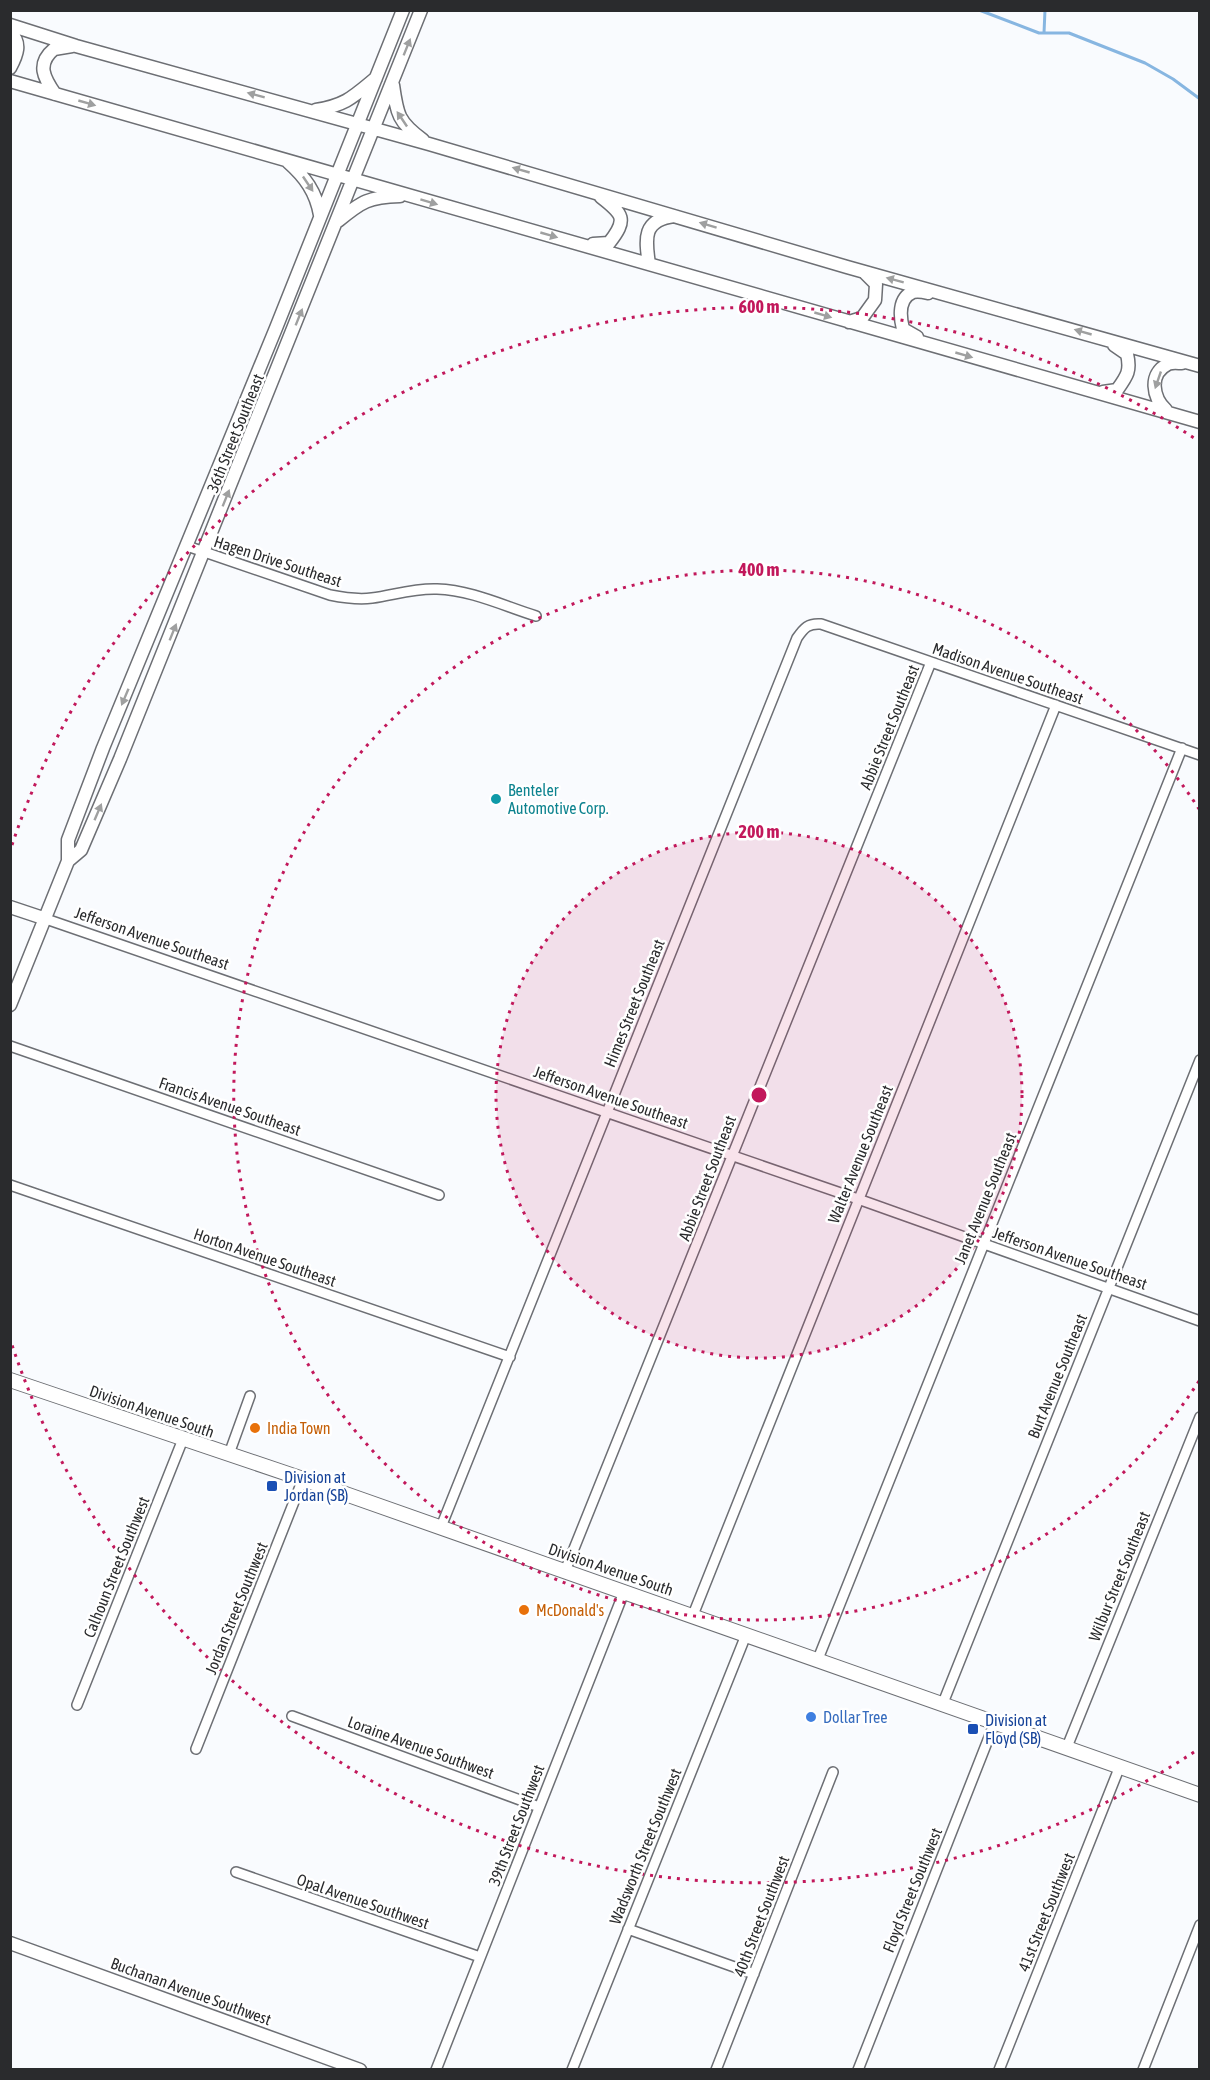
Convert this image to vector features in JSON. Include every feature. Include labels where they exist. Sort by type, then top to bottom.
[{"type":"main road","name":"Division Avenue South","points":[[10,1380],[441,1527],[1200,1795]]},
{"type":"street","name":"36th Street Southeast","points":[[10,1005],[68,861],[68,840],[103,748],[403,10]]},
{"type":"street","name":"36th Street Southeast","points":[[68,861],[81,850],[94,823],[205,553],[421,10]]},
{"type":"street","points":[[10,25],[76,46],[429,144],[862,271],[1200,366]]},
{"type":"street","points":[[10,32],[15,36],[18,47],[10,68]]},
{"type":"street","points":[[55,94],[44,77],[45,60],[54,49],[76,46]]},
{"type":"street","points":[[312,111],[338,106],[348,101],[376,77]]},
{"type":"street","points":[[10,81],[1200,422]]},
{"type":"street","points":[[392,83],[396,111],[402,121],[412,132],[429,144]]},
{"type":"street","points":[[285,159],[312,187],[318,201],[320,216]]},
{"type":"street","points":[[583,245],[609,243],[618,232],[622,220],[620,211],[595,192]]},
{"type":"street","points":[[337,222],[368,200],[377,197],[408,195]]},
{"type":"street","points":[[649,264],[646,235],[662,218],[679,216]]},
{"type":"street","points":[[848,322],[862,318],[869,311],[876,296],[876,284],[862,271]]},
{"type":"street","points":[[933,346],[903,329],[900,312],[907,297],[914,292],[948,294]]},
{"type":"street","points":[[1099,392],[1117,390],[1126,377],[1130,365],[1127,354],[1104,339]]},
{"type":"street","points":[[1169,412],[1157,401],[1154,390],[1155,379],[1169,363],[1186,362]]},
{"type":"street","name":"Hagen Drive Southeast","points":[[187,546],[336,597],[371,599],[414,589],[438,589],[471,595],[536,616]]},
{"type":"street","name":"Madison Avenue Southeast","points":[[806,625],[821,624],[1200,755]]},
{"type":"street","name":"Himes Street Southeast","points":[[441,1527],[797,638],[806,625]]},
{"type":"street","name":"Abbie Street Southeast","points":[[565,1571],[931,662]]},
{"type":"street","name":"Walter Avenue Southeast","points":[[693,1615],[1056,705]]},
{"type":"street","name":"Janet Avenue Southeast","points":[[818,1659],[1182,748]]},
{"type":"street","name":"Jefferson Avenue Southeast","points":[[10,907],[858,1199],[1200,1321]]},
{"type":"street","name":"Francis Avenue Southeast","points":[[10,1046],[439,1195]]},
{"type":"street","name":"Burt Avenue Southeast","points":[[943,1703],[1200,1060]]},
{"type":"street","name":"Horton Avenue Southeast","points":[[10,1185],[510,1357]]},
{"type":"street","points":[[229,1454],[250,1396]]},
{"type":"street","name":"Wilbur Street Southeast","points":[[1067,1747],[1200,1417]]},
{"type":"street","name":"Calhoun Street Southwest","points":[[77,1705],[183,1439]]},
{"type":"street","name":"Jordan Street Southwest","points":[[196,1749],[303,1479]]},
{"type":"street","name":"39th Street Southwest","points":[[436,2070],[624,1592]]},
{"type":"street","name":"Wadsworth Street Southwest","points":[[572,2070],[746,1635]]},
{"type":"street","name":"Loraine Avenue Southwest","points":[[292,1716],[539,1807]]},
{"type":"street","name":"Floyd Street Southwest","points":[[858,2070],[995,1722]]},
{"type":"street","name":"41st Street Southwest","points":[[999,2070],[1120,1766]]},
{"type":"street","name":"40th Street Southwest","points":[[716,2070],[832,1772]]},
{"type":"street","name":"Opal Avenue Southwest","points":[[236,1872],[480,1957]]},
{"type":"street","points":[[1143,2070],[1200,1925]]},
{"type":"street","points":[[628,1929],[754,1974]]},
{"type":"street","name":"Buchanan Avenue Southwest","points":[[10,1943],[360,2070]]},
{"type":"waterway","points":[[979,10],[1039,33],[1069,33],[1145,63],[1173,79],[1200,99]]},
{"type":"waterway","points":[[1044,33],[1045,10]]},
{"type":"place","name":"Benteler Automotive Corp.","points":[[496,799]]},
{"type":"place","name":"India Town","points":[[255,1428]]},
{"type":"place","name":"Division at Jordan (SB)","points":[[272,1486]]},
{"type":"place","name":"McDonald's","points":[[524,1610]]},
{"type":"place","name":"Dollar Tree","points":[[811,1717]]},
{"type":"place","name":"Division at Floyd (SB)","points":[[973,1729]]}]
